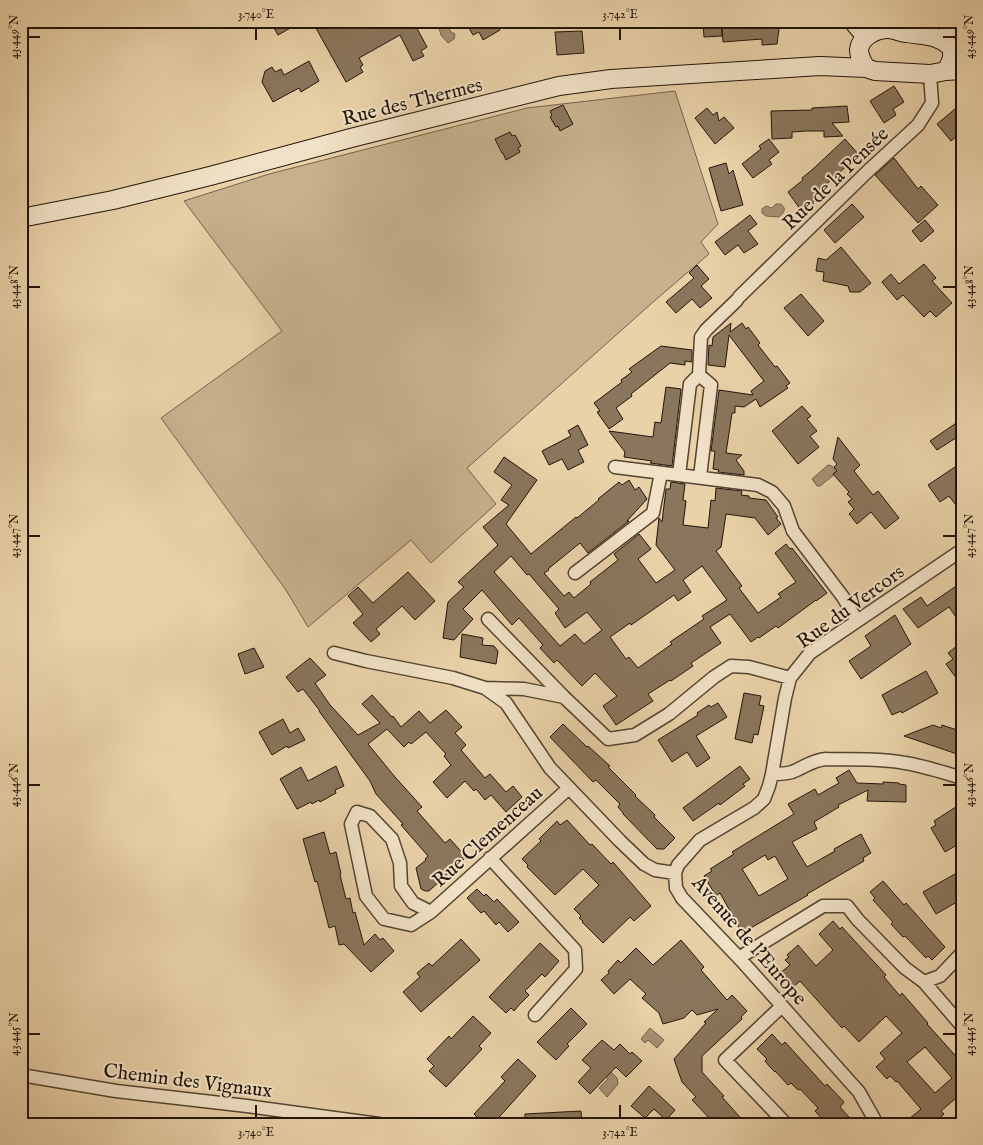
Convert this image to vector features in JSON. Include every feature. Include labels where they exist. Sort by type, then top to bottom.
[{"type":"main road","name":"Rue des Thermes","points":[[820,66],[861,44],[875,32],[889,29]]},
{"type":"main road","points":[[889,29],[905,33],[948,61]]},
{"type":"main road","points":[[861,44],[861,60],[866,68]]},
{"type":"main road","name":"Rue des Thermes","points":[[21,218],[123,197],[559,86],[611,79],[820,66],[866,68],[875,71],[948,61]]},
{"type":"street","points":[[849,21],[861,44]]},
{"type":"street","points":[[870,21],[889,29]]},
{"type":"street","points":[[948,61],[962,28]]},
{"type":"street","name":"Rue de la Pensée","points":[[699,375],[702,336],[706,330],[867,172],[918,125],[932,103],[948,61]]},
{"type":"street","points":[[679,475],[690,384],[699,375],[712,385],[700,477]]},
{"type":"street","points":[[615,467],[758,485],[772,492],[784,506],[793,531],[842,597],[857,621]]},
{"type":"street","points":[[575,573],[653,513],[661,473]]},
{"type":"street","name":"Rue du Vercors","points":[[675,873],[678,865],[700,840],[754,808],[764,799],[772,774],[790,678],[810,653],[962,550]]},
{"type":"street","points":[[488,619],[608,739],[635,735],[669,714],[714,677],[731,666],[749,667],[790,678]]},
{"type":"street","points":[[334,653],[453,678],[485,688],[524,689],[564,697]]},
{"type":"street","name":"Avenue de l'Europe","points":[[485,688],[506,703],[550,768],[620,841],[644,864],[655,870],[675,873],[676,888],[682,898],[740,959],[858,1092],[877,1124]]},
{"type":"street","points":[[772,774],[791,773],[810,762],[819,760],[889,761],[940,771],[962,778]]},
{"type":"street","name":"Rue Clemenceau","points":[[430,912],[414,903],[402,886],[400,863],[392,840],[370,816],[357,812],[351,824],[366,896],[384,919],[411,925],[430,912],[569,788]]},
{"type":"street","points":[[490,858],[575,950],[576,969],[535,1015]]},
{"type":"street","points":[[740,959],[745,954],[823,906],[846,906],[905,968],[924,982],[962,1026]]},
{"type":"street","points":[[924,982],[940,976],[962,953]]},
{"type":"street","points":[[782,1006],[725,1060],[786,1124]]},
{"type":"street","name":"Chemin des Vignaux","points":[[21,1075],[116,1091],[379,1124]]},
{"type":"shaded area","points":[[444,22],[455,35],[454,39],[448,43],[441,35],[438,25]]},
{"type":"shaded area","points":[[675,91],[718,224],[701,242],[709,254],[467,468],[496,504],[431,563],[411,540],[308,627],[286,590],[161,418],[282,331],[184,201],[269,174],[527,108]]},
{"type":"shaded area","points":[[776,204],[781,204],[784,209],[779,217],[766,216],[762,213],[762,209],[766,206],[772,208]]},
{"type":"shaded area","points":[[828,465],[832,466],[835,474],[820,486],[817,486],[812,479]]},
{"type":"shaded area","points":[[650,1028],[664,1040],[657,1048],[648,1040],[645,1043],[641,1039]]},
{"type":"shaded area","points":[[607,1068],[617,1078],[618,1084],[607,1097],[599,1088],[608,1079],[602,1072]]},
{"type":"building","points":[[270,21],[303,21],[278,35]]},
{"type":"building","points":[[312,21],[413,21],[427,47],[421,51],[424,56],[413,61],[400,35],[359,58],[363,65],[360,67],[363,72],[346,82]]},
{"type":"building","points":[[465,21],[497,21],[500,30],[483,40],[479,32],[473,35]]},
{"type":"building","points":[[721,21],[722,36],[704,37],[703,23]]},
{"type":"building","points":[[754,21],[780,21],[777,44],[762,45],[762,39],[723,42],[722,28],[753,25]]},
{"type":"building","points":[[582,31],[584,53],[557,55],[555,32]]},
{"type":"building","points":[[309,61],[319,81],[301,92],[299,88],[273,102],[262,82],[265,71],[272,67],[275,72],[281,69],[284,75]]},
{"type":"building","points":[[894,86],[904,102],[893,109],[896,115],[884,123],[870,101]]},
{"type":"building","points":[[563,105],[573,124],[560,131],[550,117],[552,115],[550,111]]},
{"type":"building","points":[[847,106],[849,122],[832,123],[843,136],[824,137],[824,131],[806,131],[792,132],[792,138],[772,139],[771,111],[812,110],[812,108]]},
{"type":"building","points":[[707,108],[713,115],[717,112],[719,121],[724,117],[734,128],[715,144],[695,118]]},
{"type":"building","points":[[955,109],[962,117],[962,132],[951,141],[937,124]]},
{"type":"building","points":[[510,132],[512,136],[515,135],[521,146],[518,148],[520,152],[506,160],[495,139]]},
{"type":"building","points":[[769,139],[779,152],[769,160],[772,164],[753,178],[742,164],[761,149],[759,146]]},
{"type":"building","points":[[845,139],[859,155],[812,197],[815,201],[812,202],[814,204],[803,213],[788,192]]},
{"type":"building","points":[[894,158],[918,189],[921,186],[938,205],[918,223],[875,175]]},
{"type":"building","points":[[726,163],[729,174],[733,170],[743,205],[721,211],[709,168]]},
{"type":"building","points":[[852,204],[864,217],[835,243],[824,230]]},
{"type":"building","points":[[750,215],[757,224],[748,231],[758,244],[744,253],[738,245],[725,255],[715,242]]},
{"type":"building","points":[[925,220],[934,231],[921,242],[912,231]]},
{"type":"building","points":[[841,247],[871,283],[860,292],[850,292],[848,286],[823,281],[824,272],[816,271],[818,258],[826,260]]},
{"type":"building","points":[[924,264],[936,278],[932,281],[952,303],[936,317],[930,311],[924,317],[903,295],[897,300],[882,282],[891,274],[899,284]]},
{"type":"building","points":[[697,265],[709,279],[701,286],[712,298],[700,308],[692,299],[676,313],[666,302],[694,278],[689,273]]},
{"type":"building","points":[[801,294],[824,321],[808,336],[784,308]]},
{"type":"building","points":[[731,323],[730,332],[742,323],[746,329],[748,327],[760,343],[758,345],[790,383],[786,386],[788,388],[760,407],[756,399],[744,407],[735,406],[735,413],[732,413],[726,453],[742,455],[736,460],[744,471],[744,475],[718,472],[719,470],[713,469],[715,451],[711,451],[719,390],[753,395],[751,391],[764,381],[729,335],[725,367],[708,365],[709,345],[712,346],[713,337]]},
{"type":"building","points":[[661,346],[692,350],[692,362],[685,361],[685,365],[670,363],[631,394],[632,396],[616,408],[623,419],[609,429],[597,412],[600,411],[594,403],[622,382],[621,380],[632,372],[629,369]]},
{"type":"building","points":[[666,387],[681,389],[672,466],[624,457],[625,452],[609,431],[653,437],[655,422],[661,423]]},
{"type":"building","points":[[802,406],[811,416],[807,419],[817,431],[810,436],[819,447],[798,464],[772,431]]},
{"type":"building","points":[[962,419],[962,434],[937,450],[930,441]]},
{"type":"building","points":[[578,425],[588,445],[578,450],[584,462],[568,470],[562,459],[549,465],[542,451],[571,436],[568,431]]},
{"type":"building","points":[[838,437],[860,465],[854,471],[873,495],[878,491],[899,518],[885,529],[871,512],[857,524],[849,514],[854,509],[848,502],[852,499],[847,494],[849,492],[833,474],[837,471],[834,467],[837,464],[833,459]]},
{"type":"building","points":[[504,457],[537,480],[506,524],[531,554],[619,482],[622,485],[629,480],[635,490],[639,487],[647,499],[627,521],[629,521],[588,553],[580,543],[544,573],[564,596],[569,592],[574,598],[591,584],[590,582],[618,560],[614,554],[639,534],[651,549],[638,559],[656,583],[675,570],[656,545],[659,518],[662,522],[666,489],[670,489],[671,482],[685,484],[683,500],[686,501],[683,525],[708,528],[711,500],[715,501],[716,488],[742,491],[741,495],[749,496],[749,498],[766,500],[778,517],[776,518],[781,524],[768,535],[755,518],[726,514],[721,547],[716,551],[742,586],[739,588],[758,613],[781,597],[778,594],[796,582],[775,553],[786,544],[790,549],[792,548],[827,593],[778,628],[776,626],[751,642],[730,614],[710,627],[721,643],[691,663],[693,666],[648,694],[653,701],[616,725],[603,706],[617,696],[595,673],[582,686],[557,660],[554,663],[540,648],[543,645],[519,618],[512,625],[482,590],[463,609],[473,619],[454,640],[443,638],[448,602],[464,587],[458,582],[498,545],[483,527],[509,505],[501,500],[512,485],[494,472]],"holes":[[[511,556],[559,609],[555,613],[565,628],[587,612],[602,630],[584,644],[575,634],[560,646],[494,572]],[[702,566],[727,600],[702,616],[704,619],[670,642],[672,644],[638,668],[629,657],[626,659],[610,637],[674,595],[678,601],[691,592],[683,580]]]},
{"type":"building","points":[[958,465],[962,472],[962,513],[949,496],[940,502],[928,485]]},
{"type":"building","points":[[408,572],[435,601],[415,620],[402,606],[376,629],[380,634],[371,642],[353,623],[363,614],[348,596],[358,587],[373,603]]},
{"type":"building","points":[[962,582],[962,626],[949,607],[918,628],[903,609],[921,597],[927,606]]},
{"type":"building","points":[[895,615],[911,644],[861,679],[849,661],[871,646],[865,636]]},
{"type":"building","points":[[462,634],[483,638],[482,645],[494,646],[498,651],[496,664],[460,657]]},
{"type":"building","points":[[962,642],[962,686],[946,664],[953,659],[948,653]]},
{"type":"building","points":[[254,648],[264,667],[245,674],[238,654]]},
{"type":"building","points":[[310,658],[326,675],[315,683],[330,705],[358,735],[380,723],[362,704],[372,695],[401,727],[419,711],[430,723],[446,710],[462,727],[455,733],[466,745],[461,750],[485,778],[490,774],[506,792],[513,786],[522,797],[506,812],[491,795],[485,800],[476,789],[474,791],[465,781],[447,798],[433,782],[451,765],[444,756],[446,754],[426,732],[404,747],[387,729],[368,744],[422,807],[417,811],[445,843],[450,839],[466,857],[429,891],[421,889],[416,868],[428,856],[376,794],[370,781],[303,689],[298,692],[286,677]]},
{"type":"building","points":[[926,671],[938,693],[902,713],[901,711],[892,715],[882,695]]},
{"type":"building","points":[[744,693],[761,696],[759,705],[764,706],[758,735],[754,734],[752,743],[735,739]]},
{"type":"building","points":[[718,703],[727,717],[696,736],[710,758],[697,767],[687,752],[672,762],[658,740],[698,715],[697,713],[709,705],[711,707]]},
{"type":"building","points":[[283,719],[290,733],[298,728],[305,740],[288,748],[287,746],[272,755],[259,732]]},
{"type":"building","points":[[563,724],[610,766],[608,767],[675,838],[664,849],[657,849],[623,814],[618,807],[620,804],[596,780],[593,782],[550,737]]},
{"type":"building","points":[[933,725],[941,728],[942,725],[957,730],[956,733],[962,735],[962,753],[958,751],[957,754],[904,736]]},
{"type":"building","points":[[336,766],[344,786],[335,790],[336,793],[320,802],[319,800],[312,804],[311,802],[297,809],[280,779],[301,767],[308,781]]},
{"type":"building","points":[[740,766],[750,779],[743,784],[745,786],[720,805],[719,803],[693,821],[683,808]]},
{"type":"building","points":[[849,770],[857,783],[883,784],[883,782],[906,785],[906,802],[867,801],[868,790],[838,805],[839,807],[814,822],[817,829],[792,842],[807,867],[861,834],[871,853],[863,858],[864,861],[742,933],[720,893],[716,896],[704,876],[712,871],[710,869],[734,854],[732,852],[794,814],[788,804],[815,789],[818,795],[839,783],[836,778]],"holes":[[[765,855],[768,860],[775,856],[788,879],[759,896],[742,869]]]},
{"type":"building","points":[[962,803],[962,842],[945,852],[931,828],[936,825],[934,821]]},
{"type":"building","points":[[567,820],[590,845],[592,844],[611,864],[613,862],[651,906],[634,921],[630,917],[603,943],[582,922],[579,918],[581,916],[574,909],[599,885],[583,869],[555,895],[527,867],[528,865],[522,859],[541,841],[539,839],[557,821],[560,825]]},
{"type":"building","points":[[324,832],[330,854],[336,852],[346,899],[350,898],[364,945],[375,934],[380,940],[383,938],[394,951],[371,972],[344,944],[339,945],[335,926],[329,928],[317,881],[315,882],[303,839]]},
{"type":"building","points":[[962,870],[962,899],[936,914],[923,892]]},
{"type":"building","points":[[883,881],[904,905],[906,903],[945,947],[932,960],[928,956],[926,958],[905,936],[903,937],[891,924],[893,922],[873,900],[875,898],[870,892]]},
{"type":"building","points":[[477,889],[494,902],[497,899],[519,922],[508,932],[499,922],[496,925],[484,911],[481,913],[467,898]]},
{"type":"building","points":[[833,921],[840,929],[842,927],[886,975],[884,977],[900,996],[902,993],[962,1063],[962,1093],[941,1111],[944,1114],[933,1124],[903,1124],[921,1109],[897,1081],[890,1076],[887,1079],[876,1067],[885,1059],[880,1053],[902,1033],[886,1016],[859,1042],[844,1026],[842,1028],[800,981],[792,988],[779,974],[790,965],[785,960],[789,957],[787,955],[798,945],[816,966],[833,950],[819,934]],"holes":[[[925,1047],[952,1078],[935,1093],[907,1062]]]},
{"type":"building","points":[[461,939],[480,960],[421,1012],[403,992],[420,977],[417,973],[429,963],[432,966]]},
{"type":"building","points":[[681,940],[704,967],[701,970],[727,1000],[732,995],[747,1011],[741,1017],[742,1019],[702,1056],[702,1072],[746,1124],[715,1124],[692,1100],[696,1097],[682,1082],[674,1059],[706,1023],[704,1022],[718,1009],[697,1015],[692,1010],[684,1018],[663,1024],[659,1013],[642,998],[646,994],[630,979],[614,994],[601,980],[609,973],[608,971],[618,960],[621,963],[636,948],[653,965]]},
{"type":"building","points":[[540,943],[559,961],[545,977],[542,974],[525,991],[529,995],[514,1011],[511,1008],[506,1013],[489,997]]},
{"type":"building","points":[[571,1008],[587,1024],[567,1044],[569,1046],[556,1060],[537,1042]]},
{"type":"building","points":[[473,1016],[491,1033],[479,1046],[482,1049],[446,1087],[429,1071],[434,1066],[427,1059],[449,1036],[451,1039]]},
{"type":"building","points":[[772,1034],[782,1045],[785,1042],[825,1086],[827,1084],[844,1102],[840,1107],[855,1124],[827,1124],[815,1111],[818,1108],[800,1089],[798,1090],[791,1083],[788,1085],[770,1067],[765,1061],[767,1059],[757,1049]]},
{"type":"building","points":[[602,1040],[614,1050],[620,1044],[630,1054],[632,1052],[642,1061],[626,1077],[616,1067],[590,1094],[578,1082],[591,1068],[582,1060]]},
{"type":"building","points":[[518,1059],[536,1076],[493,1124],[484,1124],[474,1114],[505,1081],[501,1077]]},
{"type":"building","points":[[649,1086],[675,1110],[666,1120],[654,1109],[645,1118],[631,1106]]},
{"type":"building","points":[[581,1111],[582,1124],[525,1124],[525,1114]]}]
